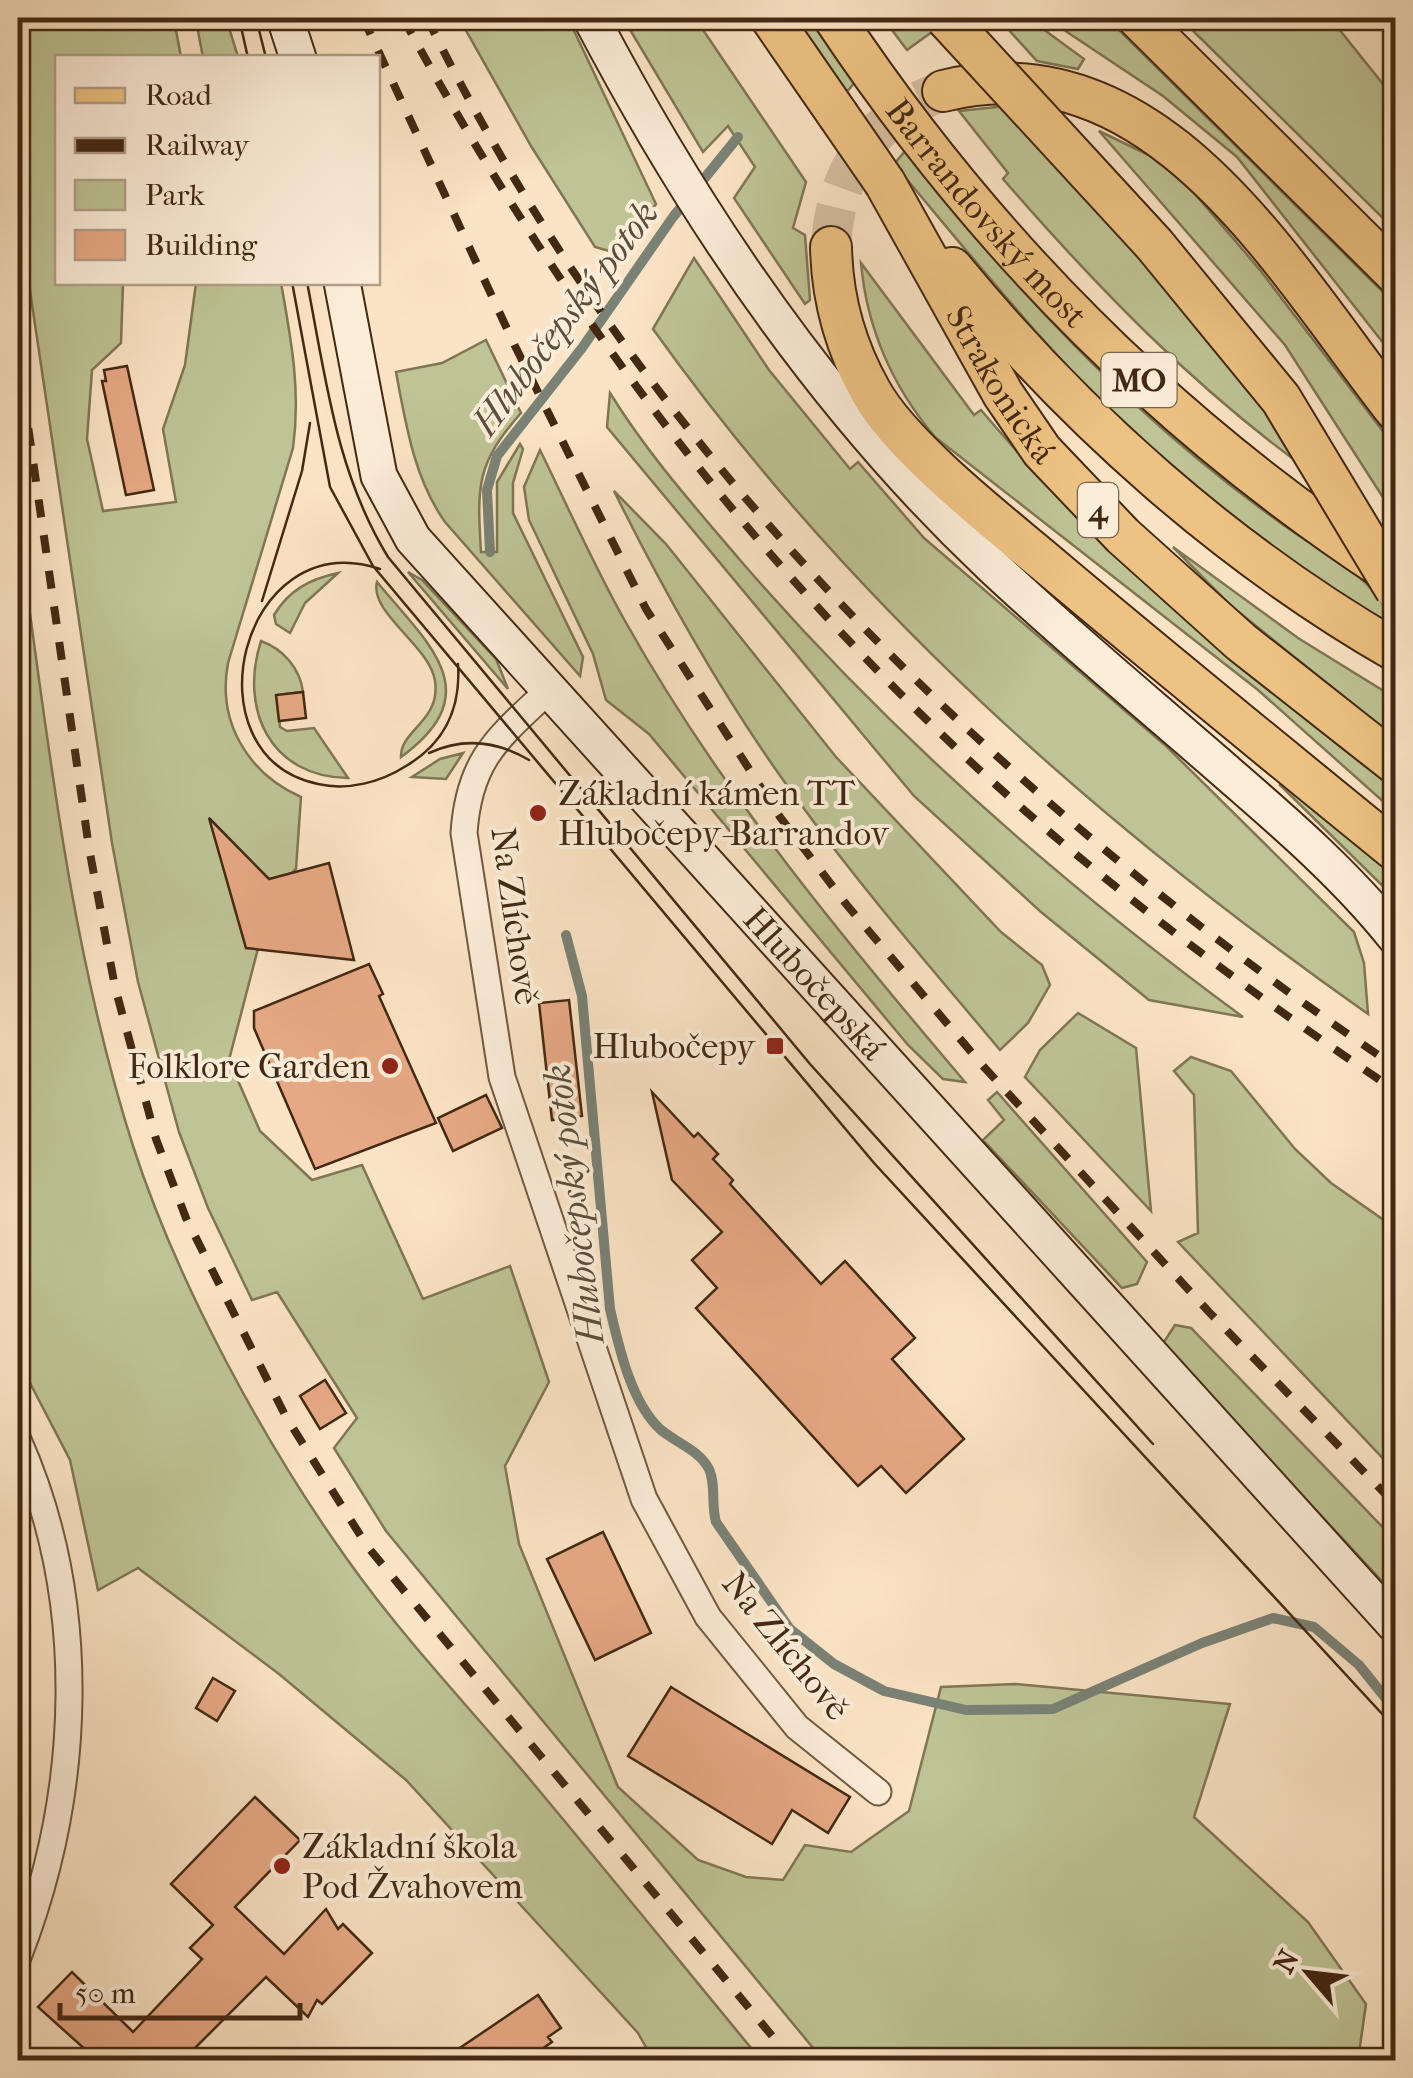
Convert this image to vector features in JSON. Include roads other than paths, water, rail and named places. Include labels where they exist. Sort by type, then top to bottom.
[{"type":"main road","name":"Strakonická","points":[[771,18],[884,183],[1003,394],[1042,452],[1123,536],[1242,642],[1396,764]]},
{"type":"main road","name":"Barrandovský most","points":[[834,18],[920,142],[998,234],[1150,392],[1271,492],[1396,576]]},
{"type":"main road","points":[[946,18],[1154,244],[1281,399],[1396,590]]},
{"type":"main road","points":[[1138,18],[1396,274]]},
{"type":"main road","points":[[943,91],[982,83],[1037,86],[1108,108],[1154,131],[1210,176],[1254,227],[1396,412]]},
{"type":"main road","name":"Barrandovský most","points":[[884,183],[1028,355],[1146,470],[1285,581],[1396,651]]},
{"type":"main road","points":[[831,248],[836,302],[851,351],[872,394],[893,423],[998,522],[1396,851]]},
{"type":"street","points":[[285,18],[297,55]]},
{"type":"street","points":[[591,18],[668,155],[757,290],[915,490],[1080,645],[1264,804],[1396,938]]},
{"type":"street","name":"Hlubočepská","points":[[343,285],[370,438],[390,502],[433,563],[1396,1626]]},
{"type":"street","points":[[893,423],[1080,645]]},
{"type":"street","name":"Na Zlíchově","points":[[548,690],[495,744],[467,792],[464,833],[502,1077],[644,1500],[708,1617],[798,1727],[878,1792]]},
{"type":"street","points":[[18,1440],[58,1553],[68,1692],[59,1816],[45,1885],[18,1957]]},
{"type":"waterway","name":"Hlubočepský potok","points":[[490,552],[487,490],[497,456],[582,348],[673,217],[738,137]]},
{"type":"waterway","name":"Hlubočepský potok","points":[[566,935],[582,996],[610,1309],[622,1357],[634,1390],[651,1419],[700,1457],[709,1469],[716,1522],[790,1629],[834,1664],[884,1691],[966,1710],[1053,1709],[1202,1643],[1273,1618],[1314,1627],[1359,1665],[1396,1711]]},
{"type":"tunnel","points":[[831,247],[840,195],[862,151],[896,115],[943,91]]},
{"type":"tram line","points":[[239,18],[247,55]]},
{"type":"tram line","points":[[256,18],[265,55]]},
{"type":"tram line","points":[[293,285],[330,487],[373,566],[874,1163],[1396,1729]]},
{"type":"tram line","points":[[308,285],[345,458],[370,525],[388,557],[810,1064],[1153,1444]]},
{"type":"tram line","points":[[262,601],[302,471],[310,423]]},
{"type":"tram line","points":[[380,569],[332,564],[293,579],[264,609],[247,649],[242,692],[252,732],[277,765],[329,786],[364,784],[396,772],[431,747],[448,723],[457,696],[458,664]]},
{"type":"tram line","points":[[429,753],[480,743],[529,760]]},
{"type":"railway","points":[[363,18],[515,346],[646,609],[780,817],[846,904],[983,1066],[1209,1312],[1396,1505]]},
{"type":"railway","points":[[403,18],[516,210],[641,393],[780,565],[855,648],[988,777],[1099,873],[1215,964],[1396,1091]]},
{"type":"railway","points":[[427,18],[513,177],[612,327],[722,470],[842,605],[971,732],[1107,851],[1249,963],[1396,1067]]},
{"type":"railway","points":[[18,357],[89,848],[115,987],[156,1139],[186,1218],[286,1417],[367,1546],[792,2060]]},
{"type":"place","name":"Základní kámen TT Hlubočepy-Barrandov","points":[[538,813]]},
{"type":"place","name":"Hlubočepy","points":[[775,1046]]},
{"type":"place","name":"Folklore Garden","points":[[390,1066]]},
{"type":"place","name":"Základní škola Pod Žvahovem","points":[[282,1866]]}]
